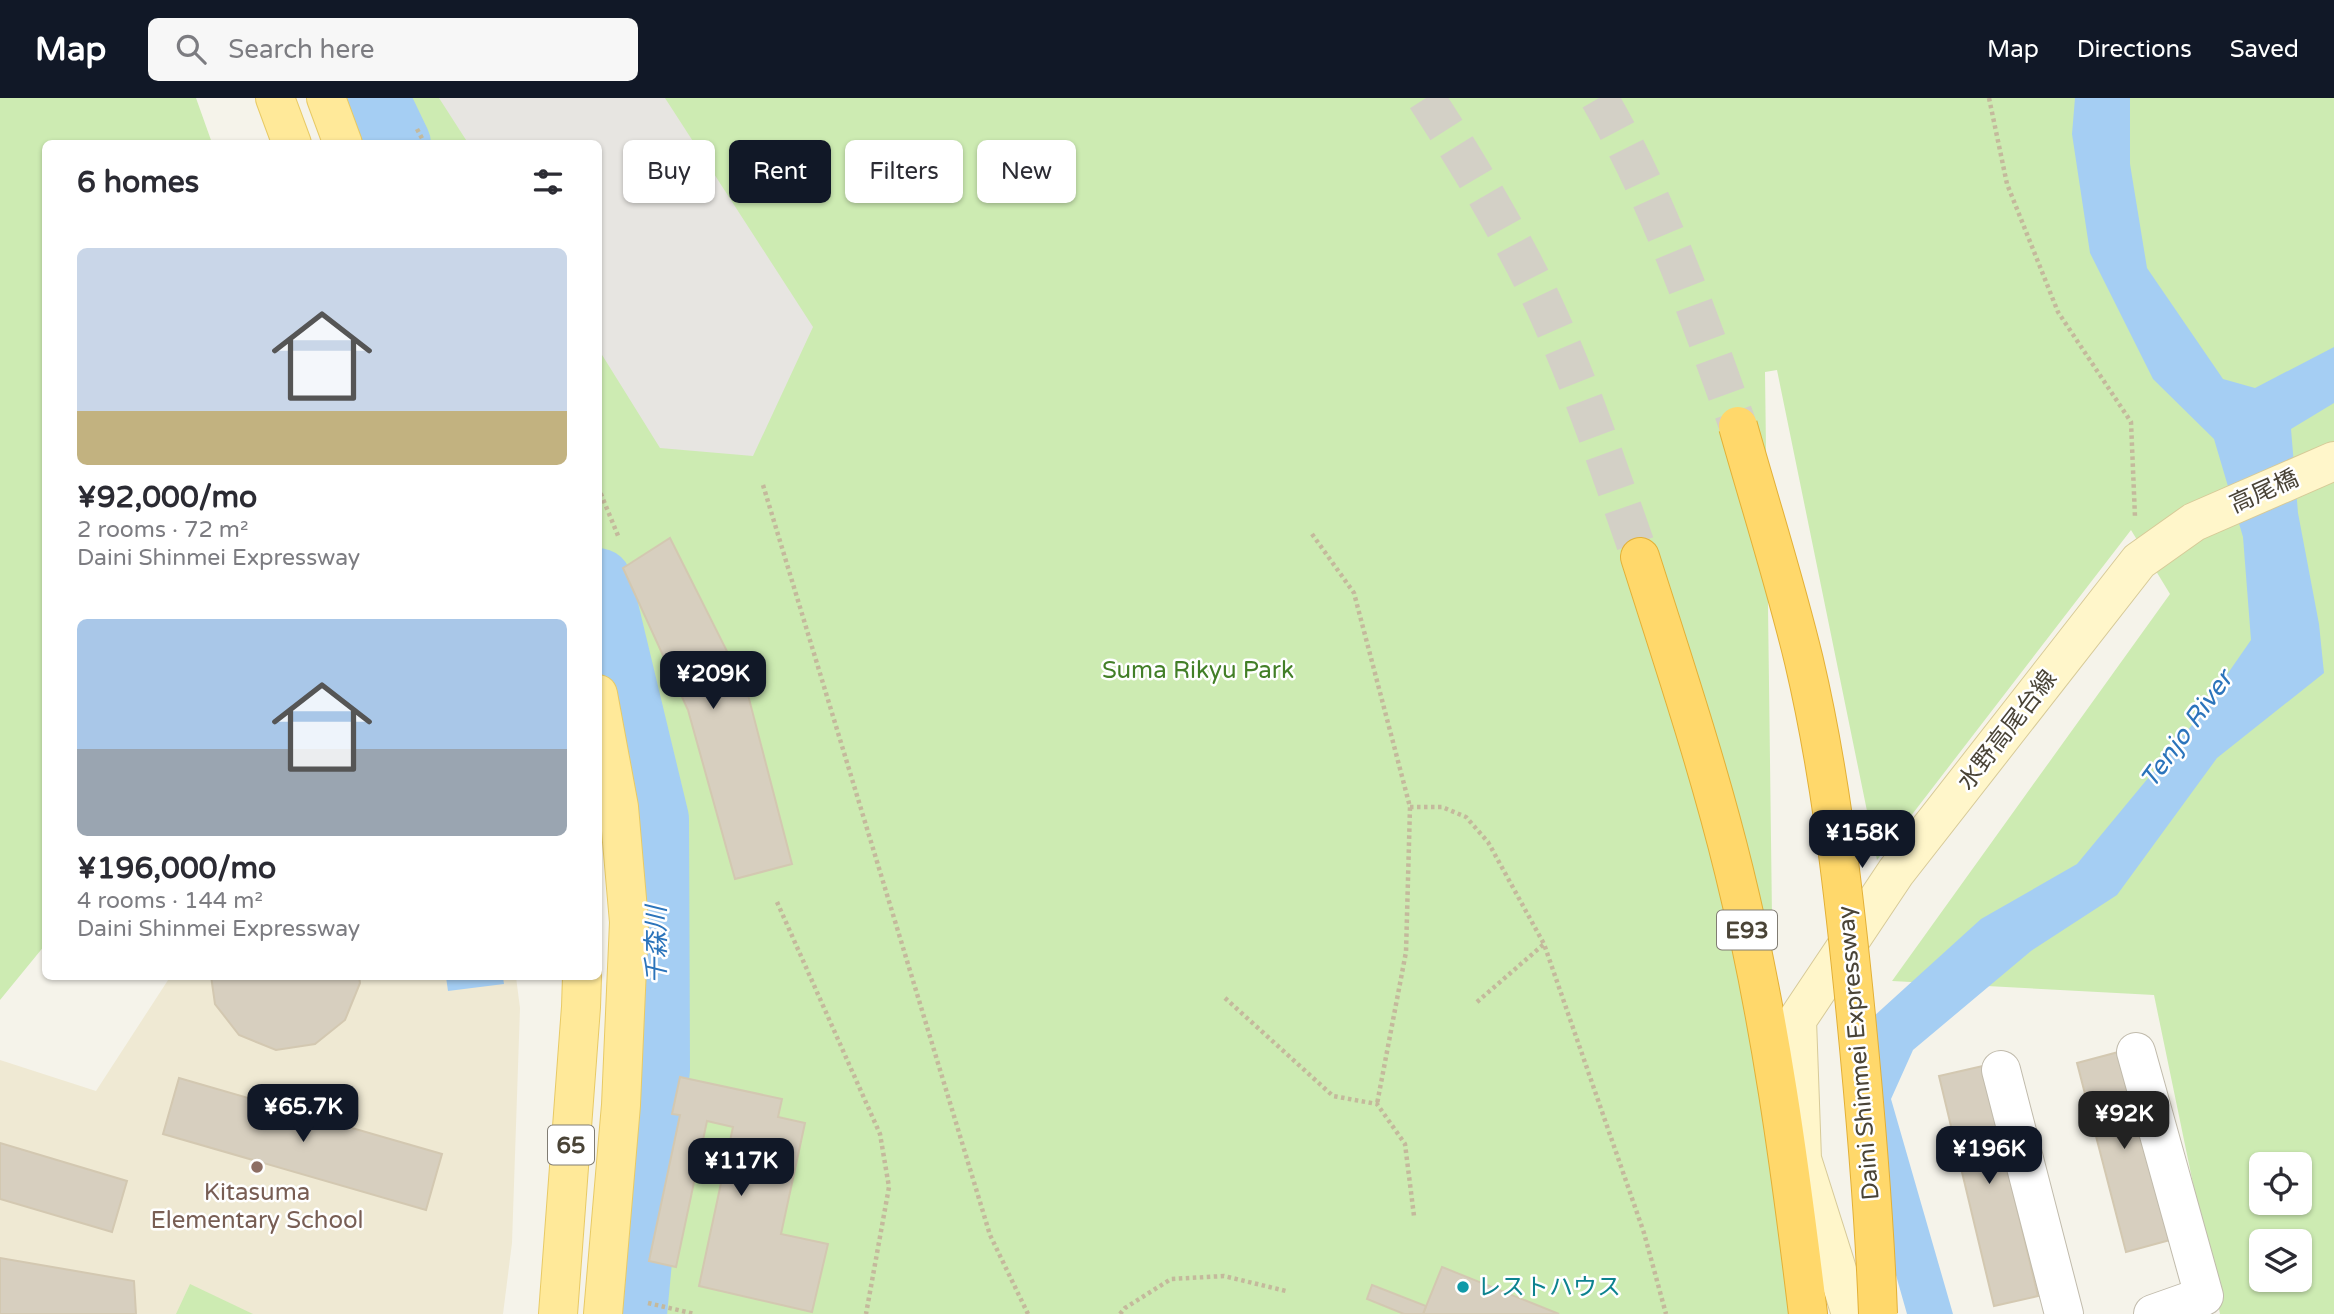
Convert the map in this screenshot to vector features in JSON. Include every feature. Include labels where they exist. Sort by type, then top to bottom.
[{"type":"highway","name":"Daini Shinmei Expressway","points":[[1738,426],[1804,662],[1827,783],[1860,1054],[1875,1237],[1878,1314]]},
{"type":"highway","name":"E93","points":[[1640,557],[1689,709],[1737,883],[1768,1028],[1793,1188],[1808,1314]]},
{"type":"main road","points":[[275,98],[291,140]]},
{"type":"main road","points":[[326,98],[342,140]]},
{"type":"main road","name":"65","points":[[602,716],[619,807],[629,922],[622,1092],[603,1314]]},
{"type":"main road","name":"65","points":[[558,1314],[582,980]]},
{"type":"street","name":"高尾橋","points":[[2194,522],[2334,461]]},
{"type":"street","name":"水野高尾台線","points":[[1851,1314],[1802,1159],[1797,1020],[1896,872],[2139,561],[2194,522]]},
{"type":"street","points":[[2136,1052],[2204,1296],[2153,1314]]},
{"type":"street","points":[[2001,1070],[2064,1314]]},
{"type":"path","points":[[1989,98],[2007,184],[2058,312],[2131,422],[2135,525]]},
{"type":"path","points":[[417,128],[423,140]]},
{"type":"path","points":[[763,485],[990,1235],[1028,1314]]},
{"type":"path","points":[[602,497],[619,538]]},
{"type":"path","points":[[1312,534],[1354,593],[1410,807],[1406,952],[1377,1104]]},
{"type":"path","points":[[1410,807],[1442,807],[1466,817],[1489,842],[1544,944],[1644,1233],[1666,1314]]},
{"type":"path","points":[[777,902],[880,1134],[889,1187],[866,1314]]},
{"type":"path","points":[[1477,1002],[1544,944]]},
{"type":"path","points":[[1225,998],[1333,1096],[1377,1104],[1405,1144],[1415,1216]]},
{"type":"path","points":[[1120,1314],[1125,1308],[1171,1279],[1224,1276],[1286,1291]]},
{"type":"path","points":[[648,1303],[695,1314]]},
{"type":"shaded area","points":[[439,98],[665,98],[692,140],[623,140],[623,203],[715,203],[715,175],[729,197],[729,203],[733,203],[813,327],[753,456],[660,448],[602,355],[602,140],[466,140]]},
{"type":"shaded area","name":"Kitasuma Elementary School","points":[[168,980],[516,980],[520,1008],[512,1243],[503,1314],[0,1314],[0,1060],[96,1091]]},
{"type":"green space","points":[[0,98],[196,98],[211,140],[42,140],[42,949],[0,1000]]},
{"type":"green space","name":"Suma Rikyu Park","points":[[371,98],[2334,98],[2334,1314],[2220,1314],[2154,995],[1892,981],[2170,594],[2131,530],[1877,860],[1777,370],[1765,372],[1773,995],[1815,1314],[624,1314],[643,1062],[645,814],[602,628],[602,140],[391,140]]},
{"type":"green space","points":[[190,1284],[253,1314],[176,1314]]},
{"type":"water","points":[[2075,98],[2130,98],[2130,164],[2147,268],[2223,379],[2255,388],[2334,347],[2334,403],[2291,429],[2298,513],[2319,624],[2324,673],[2217,758],[2117,895],[2031,951],[1913,1050],[1891,1099],[1953,1314],[1907,1314],[1844,1092],[1873,1017],[1981,919],[2077,864],[2192,725],[2251,640],[2243,537],[2214,439],[2153,379],[2090,253],[2072,134]]},
{"type":"water","points":[[446,980],[503,980],[504,984],[448,991]]},
{"type":"building","points":[[670,538],[747,691],[792,864],[735,879],[688,710],[623,568]]},
{"type":"building","points":[[212,980],[360,980],[345,1020],[315,1044],[276,1050],[239,1035],[215,1004]]},
{"type":"building","points":[[2122,1051],[2170,1240],[2126,1252],[2077,1063]]},
{"type":"building","points":[[1983,1066],[2038,1296],[1994,1306],[1939,1076]]},
{"type":"building","points":[[680,1077],[782,1099],[778,1117],[805,1123],[781,1234],[828,1244],[812,1312],[699,1286],[733,1127],[707,1121],[676,1267],[649,1261],[680,1115],[672,1114]]},
{"type":"building","points":[[179,1078],[442,1154],[426,1210],[163,1134]]},
{"type":"building","points":[[0,1143],[127,1181],[112,1232],[0,1199]]},
{"type":"building","points":[[0,1258],[134,1281],[136,1314],[0,1314]]},
{"type":"building","name":"レストハウス","points":[[1442,1267],[1559,1314],[1423,1314]]},
{"type":"building","points":[[1372,1285],[1426,1306],[1423,1314],[1404,1314],[1367,1299]]},
{"type":"waterway","name":"千森川","points":[[375,98],[395,140]]},
{"type":"waterway","name":"千森川","points":[[602,599],[655,819],[656,1069],[633,1314]]},
{"type":"tunnel","points":[[1426,98],[1489,201],[1541,299],[1587,408],[1640,557]]},
{"type":"tunnel","points":[[1599,98],[1658,217],[1738,426]]},
{"type":"place","name":"Kitasuma Elementary School","points":[[257,1167]]},
{"type":"place","name":"レストハウス","points":[[1463,1287]]},
{"type":"water label","name":"Tenjo River","points":[[2186,729]]}]
